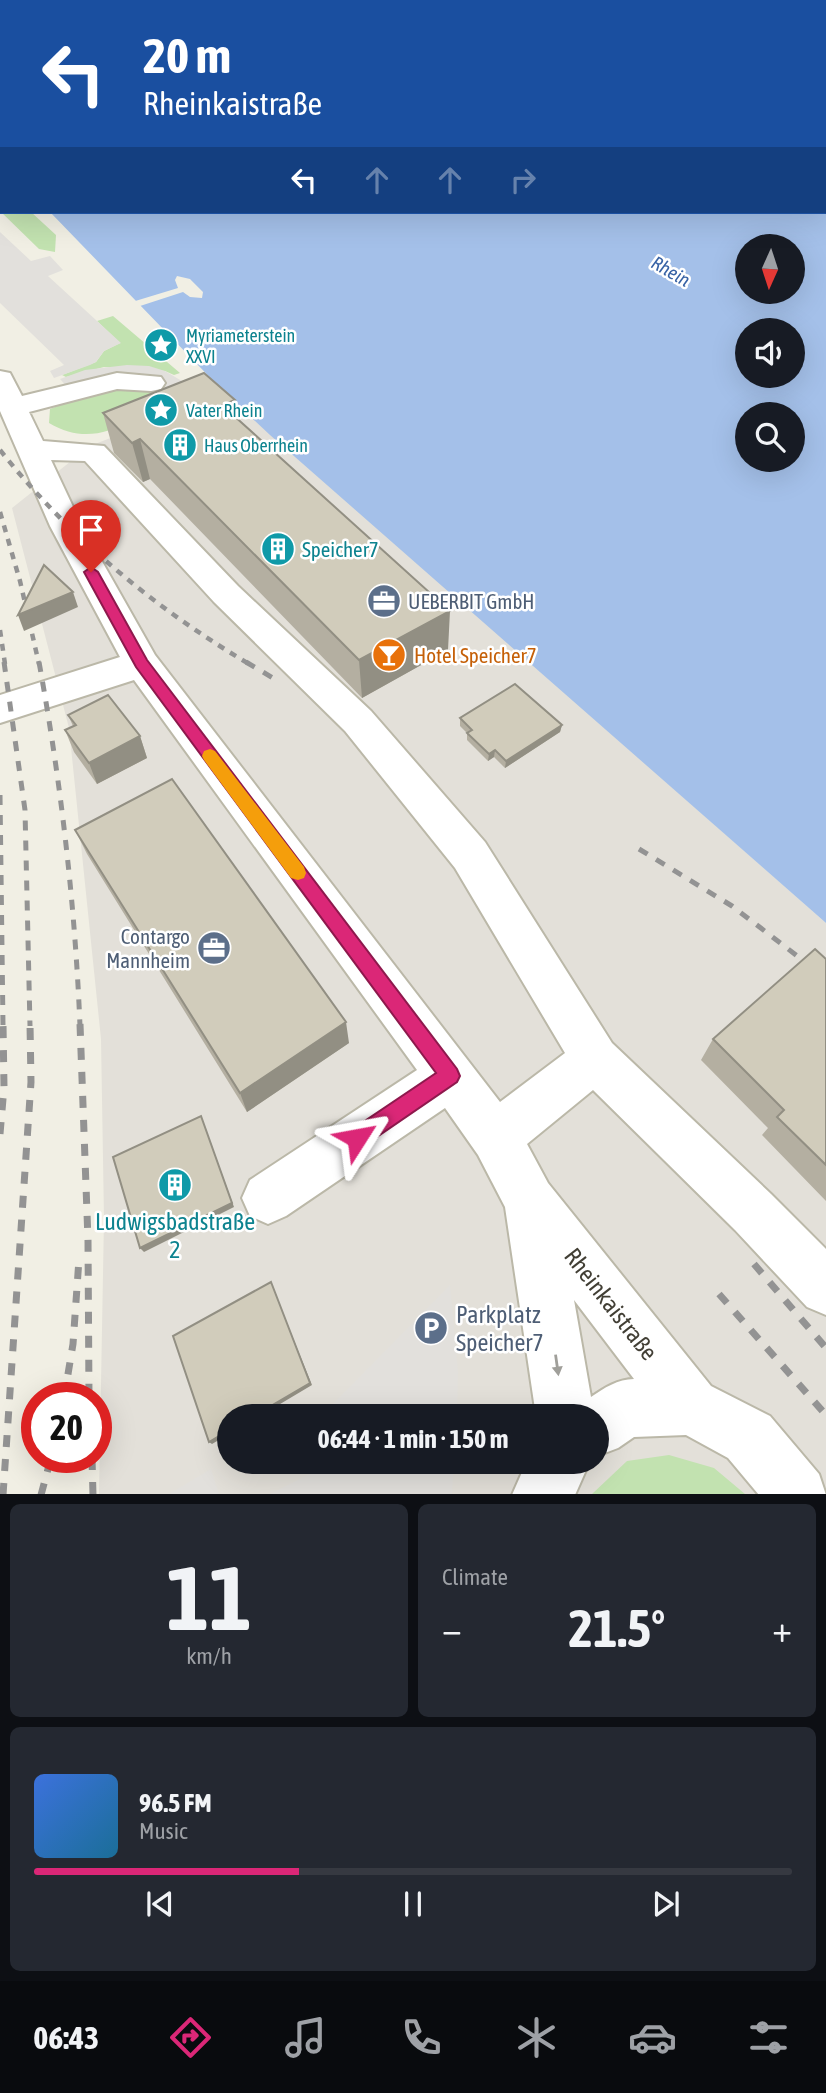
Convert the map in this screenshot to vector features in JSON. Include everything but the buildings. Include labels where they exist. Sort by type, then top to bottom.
[{"type":"street","points":[[7,393],[117,381],[151,383]]},
{"type":"street","name":"Rheinkaistraße","points":[[7,393],[66,526],[142,664],[496,1137],[530,1201],[691,1406]]},
{"type":"street","points":[[34,450],[93,452],[226,594],[358,721],[470,855],[595,1059],[752,1212],[826,1289]]},
{"type":"street","points":[[0,709],[142,664]]},
{"type":"street","points":[[496,1137],[595,1059]]},
{"type":"street","points":[[268,1198],[450,1076]]},
{"type":"street","name":"Rheinkaistraße","points":[[530,1201],[563,1404]]},
{"type":"street","points":[[609,1419],[625,1408],[691,1406],[749,1437],[798,1494]]},
{"type":"street","points":[[542,1494],[553,1474]]},
{"type":"shaded area","points":[[0,232],[31,261],[50,256],[63,270],[48,276],[121,343],[104,351],[96,362],[54,378],[50,371],[64,365],[0,303]]},
{"type":"shaded area","points":[[127,365],[149,366],[165,371],[192,387],[163,392],[121,387],[71,391],[60,379],[85,370]]},
{"type":"shaded area","points":[[225,393],[826,923],[826,1494],[99,1494],[99,1473],[112,1473],[112,1382],[101,1382],[104,1219],[101,1039],[69,728],[12,508],[90,446]]},
{"type":"shaded area","name":"Parkplatz Speicher7","points":[[450,1285],[458,1372],[457,1404],[333,1404]]},
{"type":"shaded area","points":[[211,1469],[219,1494],[169,1494]]},
{"type":"shaded area","points":[[310,1474],[453,1474],[452,1494],[270,1494]]},
{"type":"green space","points":[[3,214],[33,214],[56,235],[55,252],[39,249]]},
{"type":"green space","points":[[113,316],[180,373],[174,375],[165,371],[104,367],[66,377],[62,375],[96,362],[104,351],[120,343],[97,321]]},
{"type":"green space","points":[[121,387],[145,388],[172,396],[128,422],[98,433],[66,431],[49,423],[50,409],[96,391]]},
{"type":"green space","points":[[669,1455],[714,1468],[745,1494],[592,1494],[627,1461]]},
{"type":"water","name":"Rhein","points":[[52,214],[826,214],[826,923],[225,393]]},
{"type":"pier","points":[[177,276],[190,279],[203,292],[202,298],[190,297],[183,292],[137,307],[132,302],[178,288],[175,280]]},
{"type":"railway","points":[[0,450],[55,512],[114,568],[179,619],[249,664]]},
{"type":"railway","points":[[0,512],[20,581],[39,664]]},
{"type":"railway","points":[[0,630],[5,664]]},
{"type":"railway","points":[[4,662],[25,810],[30,1026]]},
{"type":"railway","points":[[39,662],[66,844],[80,1026]]},
{"type":"railway","points":[[246,662],[278,681]]},
{"type":"railway","points":[[0,795],[3,1026]]},
{"type":"railway","points":[[639,849],[732,906],[826,978]]},
{"type":"railway","points":[[0,1134],[4,1087],[3,1024]]},
{"type":"railway","points":[[3,1494],[31,1082],[30,1024]]},
{"type":"railway","points":[[80,1024],[88,1240],[89,1382]]},
{"type":"railway","points":[[67,1382],[73,1344],[79,1259]]},
{"type":"railway","points":[[754,1264],[826,1348]]},
{"type":"railway","points":[[719,1294],[826,1415]]},
{"type":"railway","points":[[41,1494],[47,1473]]},
{"type":"railway","points":[[92,1473],[93,1494]]},
{"type":"slow traffic","points":[[210,756],[298,873]]},
{"type":"place","name":"Myriameterstein XXVI","points":[[161,345]]},
{"type":"place","name":"Vater Rhein","points":[[161,410]]},
{"type":"place","name":"Haus Oberrhein","points":[[180,445]]},
{"type":"place","name":"Speicher7","points":[[278,549]]},
{"type":"place","name":"UEBERBIT GmbH","points":[[384,601]]},
{"type":"place","name":"Hotel Speicher7","points":[[389,655]]},
{"type":"place","name":"Contargo Mannheim","points":[[214,948]]},
{"type":"place","name":"Ludwigsbadstraße 2","points":[[175,1185]]},
{"type":"place","name":"Parkplatz Speicher7","points":[[431,1328]]},
{"type":"route","points":[[91,572],[142,664],[450,1076],[357,1138]]}]
